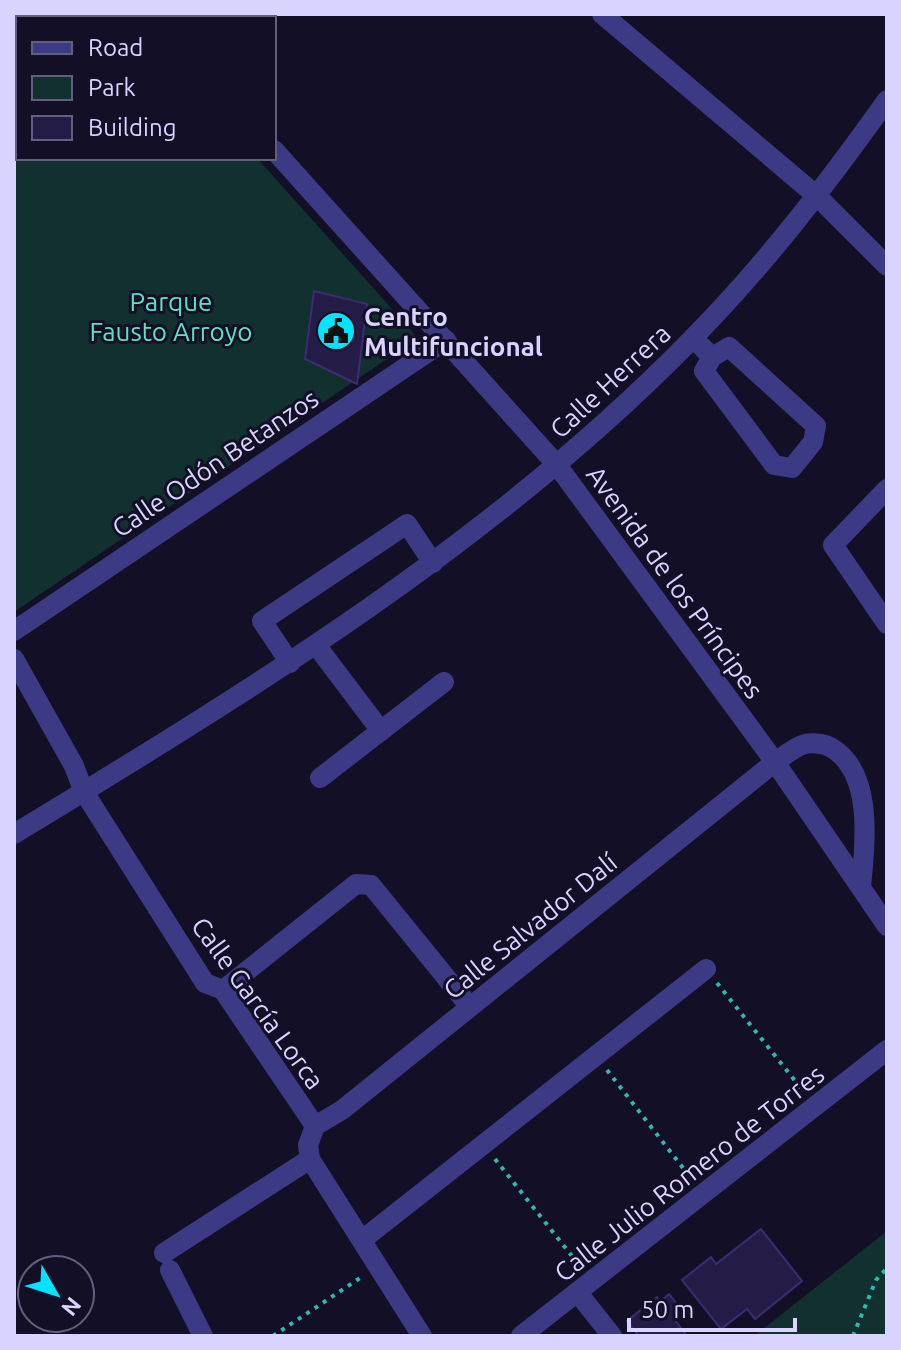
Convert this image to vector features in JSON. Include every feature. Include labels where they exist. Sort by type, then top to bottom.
[{"type":"street","points":[[602,14],[818,197],[887,266]]},
{"type":"street","name":"Calle Herrera","points":[[14,834],[290,663],[433,563],[557,465],[693,338],[818,197],[887,100]]},
{"type":"street","name":"Avenida de los Príncipes","points":[[276,152],[557,465],[775,762],[887,926]]},
{"type":"street","points":[[693,338],[712,357]]},
{"type":"street","name":"Calle Odón Betanzos","points":[[14,631],[446,340]]},
{"type":"street","points":[[729,347],[816,426],[813,442],[792,468],[774,465],[704,371],[712,357],[729,347]]},
{"type":"street","points":[[887,489],[833,545],[887,624]]},
{"type":"street","points":[[290,663],[262,621],[407,524],[433,563]]},
{"type":"street","points":[[316,645],[381,731]]},
{"type":"street","name":"Calle García Lorca","points":[[14,659],[74,766],[84,792],[205,983],[223,990],[315,1126],[308,1145],[310,1159]]},
{"type":"street","points":[[320,778],[444,682]]},
{"type":"street","points":[[775,762],[804,744],[825,744],[845,756],[856,778],[863,819],[861,887]]},
{"type":"street","name":"Calle Salvador Dalí","points":[[315,1126],[342,1110],[775,762]]},
{"type":"street","points":[[223,990],[356,884],[371,885],[470,1007]]},
{"type":"street","points":[[362,1240],[706,969]]},
{"type":"street","name":"Calle Julio Romero de Torres","points":[[521,1336],[887,1050]]},
{"type":"street","points":[[203,1336],[167,1261],[310,1159],[422,1336]]},
{"type":"street","points":[[585,1288],[612,1336]]},
{"type":"path","points":[[706,969],[816,1106]]},
{"type":"path","points":[[595,1056],[704,1194]]},
{"type":"path","points":[[483,1145],[585,1288]]},
{"type":"path","points":[[273,1336],[378,1266]]},
{"type":"path","points":[[853,1336],[876,1280],[887,1268]]},
{"type":"green space","name":"Parque Fausto Arroyo","points":[[16,148],[16,160],[259,160],[418,338],[14,612]]},
{"type":"green space","points":[[887,1231],[887,1336],[754,1336]]},
{"type":"building","name":"Centro Multifuncional","points":[[314,291],[367,304],[357,384],[305,359]]},
{"type":"building","points":[[761,1229],[802,1281],[755,1319],[747,1309],[721,1329],[682,1280],[711,1257],[716,1264]]},
{"type":"building","points":[[669,1294],[684,1313],[675,1320],[686,1335],[639,1336],[627,1321],[657,1297],[660,1302]]},
{"type":"place","name":"Centro Multifuncional","points":[[336,331]]}]
